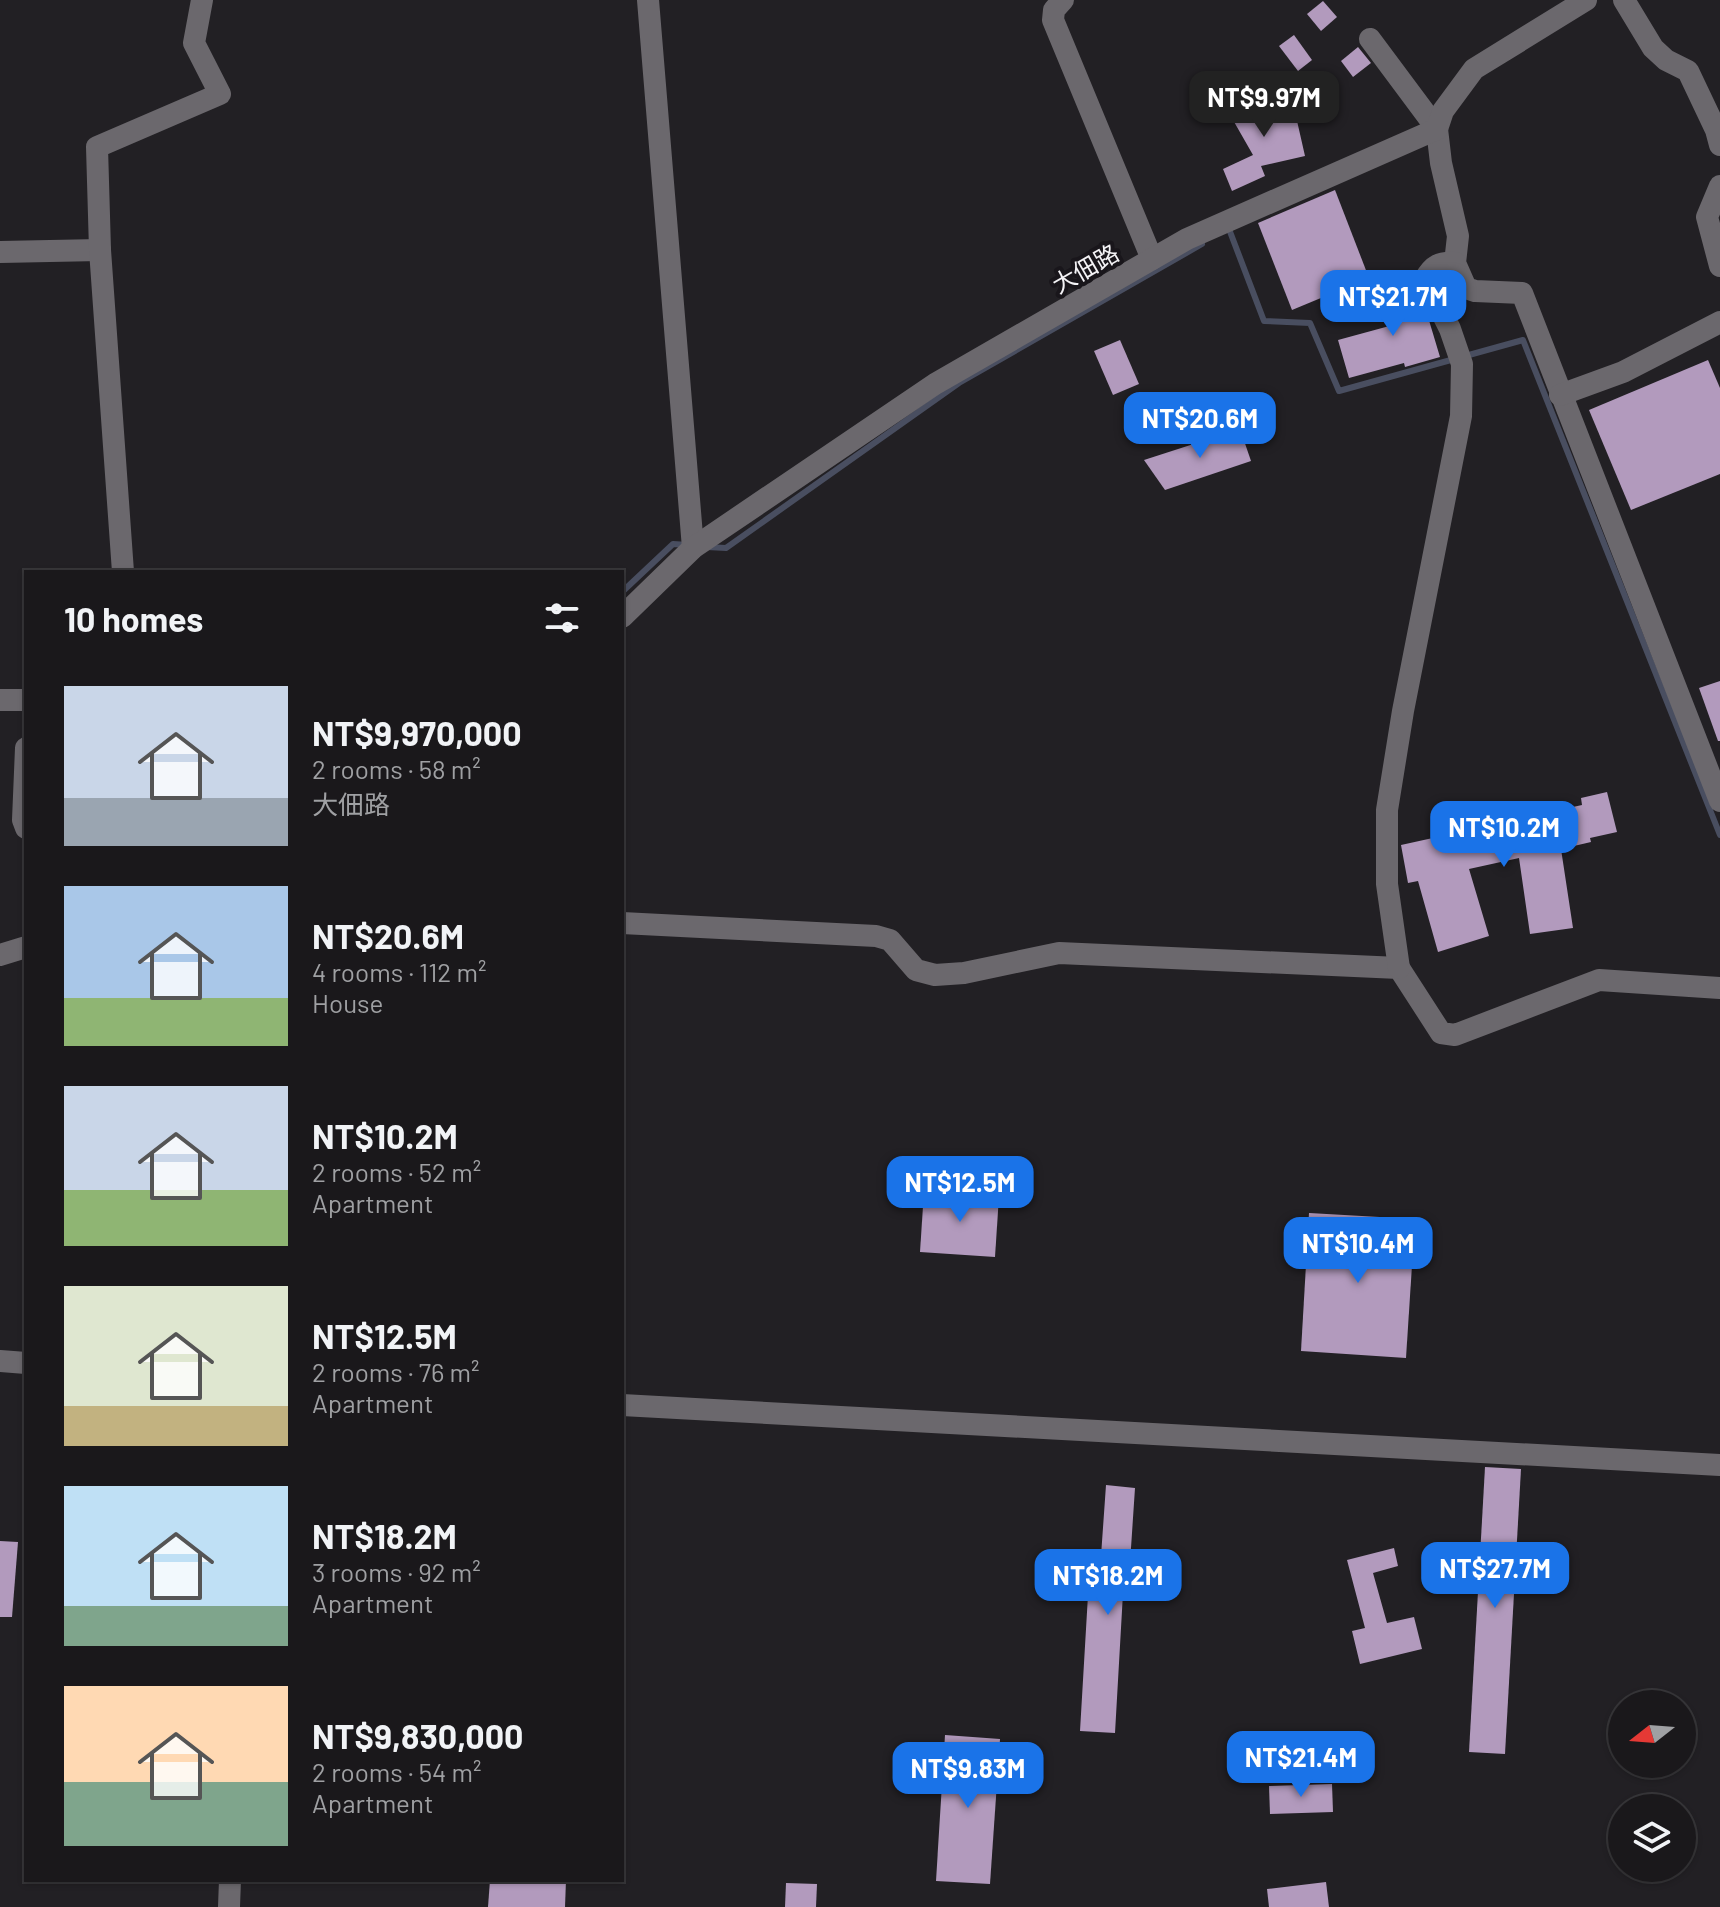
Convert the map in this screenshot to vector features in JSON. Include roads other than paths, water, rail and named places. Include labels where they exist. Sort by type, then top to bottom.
[{"type":"street","points":[[123,570],[100,250],[97,147],[220,94],[194,43],[202,0]]},
{"type":"street","points":[[648,0],[693,548]]},
{"type":"street","points":[[1063,0],[1054,10],[1053,20],[1152,259]]},
{"type":"street","points":[[1586,0],[1474,69],[1443,111],[1437,129],[1441,163],[1458,236],[1455,263],[1466,288],[1522,293],[1720,801]]},
{"type":"street","points":[[1624,0],[1653,48],[1666,60],[1688,71],[1720,145]]},
{"type":"street","points":[[1370,39],[1437,129]]},
{"type":"street","name":"大佃路","points":[[624,615],[693,548],[935,384],[1187,239],[1437,129]]},
{"type":"street","points":[[1720,186],[1707,217],[1720,266]]},
{"type":"street","points":[[0,252],[100,250]]},
{"type":"street","points":[[1455,263],[1438,264],[1425,279],[1450,329],[1462,364],[1461,416],[1403,711],[1387,810],[1387,884],[1399,968],[1441,1033],[1455,1035],[1599,980],[1720,988]]},
{"type":"street","points":[[1560,395],[1623,372],[1720,322]]},
{"type":"street","points":[[0,700],[24,700]]},
{"type":"street","points":[[24,796],[24,823]]},
{"type":"street","points":[[624,923],[876,936],[890,940],[916,970],[935,975],[964,973],[1059,953],[1399,968]]},
{"type":"street","points":[[0,955],[24,948]]},
{"type":"street","points":[[0,1361],[24,1363]]},
{"type":"street","points":[[624,1405],[1720,1465]]},
{"type":"street","points":[[229,1907],[230,1882]]},
{"type":"waterway","points":[[1226,230],[1229,229],[1264,321],[1310,323],[1339,391],[1523,340],[1720,835]]},
{"type":"waterway","points":[[707,547],[726,548],[959,383],[1202,244]]},
{"type":"waterway","points":[[624,590],[673,544],[688,545]]}]
